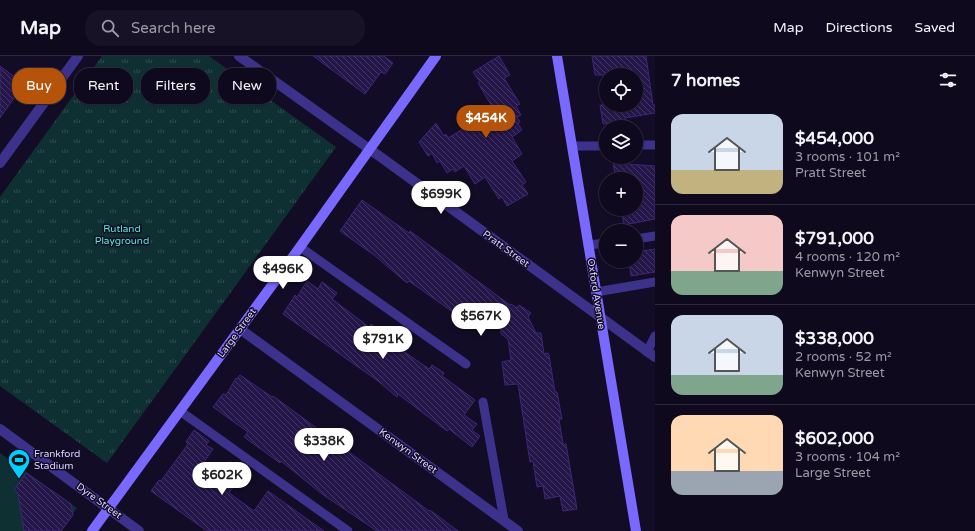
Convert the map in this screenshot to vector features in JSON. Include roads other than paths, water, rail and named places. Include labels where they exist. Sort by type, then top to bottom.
[{"type":"street","points":[[1,159],[78,56]]},
{"type":"street","name":"Pratt Street","points":[[239,56],[370,149],[651,354]]},
{"type":"street","name":"Oxford Avenue","points":[[557,56],[636,531]]},
{"type":"street","name":"Large Street","points":[[92,531],[300,247],[370,149],[432,57]]},
{"type":"street","name":"Kenwyn Street","points":[[240,329],[518,531]]},
{"type":"street","name":"Dyre Street","points":[[0,428],[139,531]]},
{"type":"lane","points":[[643,145],[655,145]]},
{"type":"lane","points":[[572,146],[599,146]]},
{"type":"lane","points":[[643,238],[655,236]]},
{"type":"lane","points":[[588,245],[599,244]]},
{"type":"lane","points":[[300,247],[466,364]]},
{"type":"lane","points":[[596,292],[655,282]]},
{"type":"lane","points":[[651,354],[655,336]]},
{"type":"lane","points":[[483,402],[504,520]]},
{"type":"lane","points":[[180,411],[348,531]]},
{"type":"place","name":"Frankford Stadium","points":[[19,480]]},
{"type":"park label","name":"Rutland Playground","points":[[122,234]]}]
